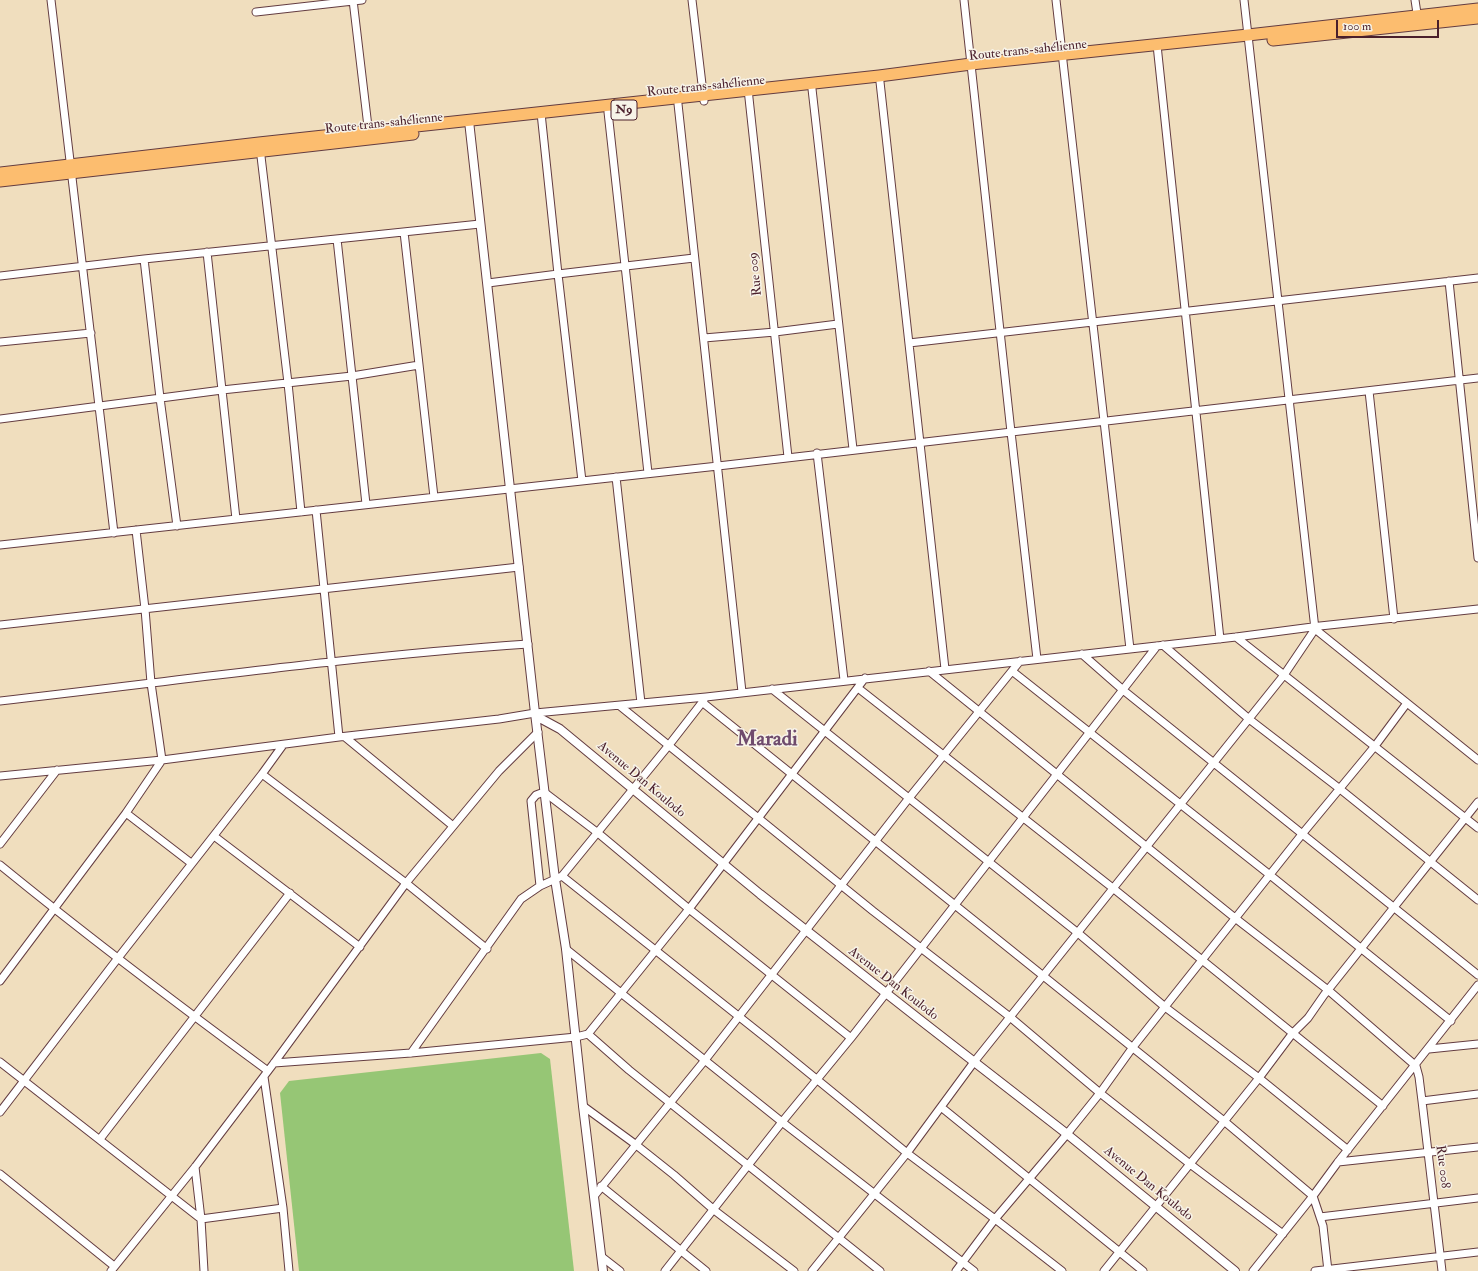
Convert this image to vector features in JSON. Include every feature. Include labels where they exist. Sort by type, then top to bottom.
[{"type":"highway","name":"N9","points":[[1418,20],[1478,8]]},
{"type":"highway","name":"N9","points":[[1246,38],[1418,20],[1478,18]]},
{"type":"highway","name":"Route trans-sahélienne","points":[[748,93],[879,76],[971,68],[1246,38]]},
{"type":"highway","name":"Route trans-sahélienne","points":[[0,181],[71,169],[259,147],[469,125],[703,97],[812,89],[880,82],[971,68]]},
{"type":"highway","name":"Route trans-sahélienne","points":[[542,116],[608,112],[678,104],[703,97]]},
{"type":"highway","name":"Route trans-sahélienne","points":[[0,173],[71,169]]},
{"type":"street","points":[[51,0],[114,533]]},
{"type":"street","points":[[353,0],[369,135]]},
{"type":"street","points":[[256,12],[362,0]]},
{"type":"street","points":[[692,0],[703,97]]},
{"type":"street","points":[[964,0],[1037,658]]},
{"type":"street","points":[[1056,0],[1130,649]]},
{"type":"street","points":[[812,1271],[907,1153],[974,1062],[1147,848],[1213,762],[1284,675],[1315,628],[1278,301],[1246,38],[1244,0]]},
{"type":"street","points":[[1416,0],[1418,20]]},
{"type":"street","points":[[1157,48],[1220,638]]},
{"type":"street","points":[[880,82],[945,669]]},
{"type":"street","points":[[812,89],[853,449]]},
{"type":"street","name":"Rue 009","points":[[748,93],[788,457]]},
{"type":"street","points":[[678,104],[742,692]]},
{"type":"street","points":[[608,112],[648,473]]},
{"type":"street","points":[[542,116],[558,274],[582,481]]},
{"type":"street","points":[[469,125],[488,283],[544,792],[559,877],[583,1106],[595,1194],[603,1271]]},
{"type":"street","points":[[259,147],[288,383],[301,512]]},
{"type":"street","points":[[0,276],[206,252],[480,224]]},
{"type":"street","points":[[404,232],[434,497]]},
{"type":"street","points":[[337,239],[366,504]]},
{"type":"street","points":[[206,252],[236,519]]},
{"type":"street","points":[[488,283],[694,258]]},
{"type":"street","points":[[144,259],[176,526]]},
{"type":"street","points":[[909,343],[1478,278]]},
{"type":"street","points":[[1449,281],[1458,380],[1478,558]]},
{"type":"street","points":[[704,338],[775,332],[838,324]]},
{"type":"street","points":[[0,342],[91,333]]},
{"type":"street","points":[[0,419],[222,390],[352,376],[419,366]]},
{"type":"street","points":[[0,545],[718,466],[853,449],[919,443],[1478,378]]},
{"type":"street","points":[[1369,391],[1394,619]]},
{"type":"street","points":[[817,454],[844,680]]},
{"type":"street","points":[[616,477],[641,703]]},
{"type":"street","points":[[316,510],[331,661],[342,737],[453,826]]},
{"type":"street","points":[[0,981],[126,813],[162,760],[151,683],[145,609],[136,530]]},
{"type":"street","points":[[0,625],[324,590],[519,567]]},
{"type":"street","points":[[0,776],[162,760],[342,737],[641,703],[704,699],[742,692],[844,680],[1478,609]]},
{"type":"street","points":[[1315,628],[1478,760]]},
{"type":"street","points":[[1236,637],[1478,828]]},
{"type":"street","points":[[0,701],[331,661],[528,644]]},
{"type":"street","points":[[665,1271],[782,1122],[851,1038],[987,862],[1160,645]]},
{"type":"street","points":[[1160,645],[1249,719],[1340,789],[1478,900]]},
{"type":"street","points":[[1082,654],[1123,690],[1394,906],[1478,975]]},
{"type":"street","points":[[595,1194],[706,1060],[909,798],[1020,661]]},
{"type":"street","points":[[929,671],[1147,848],[1328,990],[1416,1066]]},
{"type":"street","points":[[1012,671],[1270,875],[1451,1021]]},
{"type":"street","points":[[274,1063],[411,1053],[576,1037],[588,1034],[689,909],[865,678]]},
{"type":"street","points":[[858,688],[1022,819],[1114,889],[1383,1106]]},
{"type":"street","points":[[772,689],[825,730],[987,862],[1078,933],[1165,1007],[1259,1078],[1348,1150]]},
{"type":"street","points":[[411,1053],[487,949],[521,899],[540,886],[559,877],[598,833],[704,699]]},
{"type":"street","points":[[704,699],[791,774],[1044,975],[1224,1121],[1313,1196],[1320,1217],[1328,1270]]},
{"type":"street","points":[[956,1271],[995,1219],[1100,1093],[1133,1047],[1235,918],[1375,746],[1406,703]]},
{"type":"street","points":[[620,706],[842,886],[1010,1017],[1100,1093],[1190,1164],[1283,1234]]},
{"type":"street","name":"Avenue Dan Koulodo","points":[[536,715],[560,729],[806,930],[1067,1134],[1235,1271]]},
{"type":"street","points":[[0,1174],[112,1269],[195,1167],[266,1074],[406,883],[499,771],[538,732]]},
{"type":"street","points":[[0,1112],[23,1080],[214,836],[283,745]]},
{"type":"street","points":[[0,844],[57,770]]},
{"type":"street","points":[[262,774],[406,883],[487,949]]},
{"type":"street","points":[[544,792],[598,833],[689,909],[851,1038]]},
{"type":"street","points":[[540,886],[532,801],[536,795],[544,792]]},
{"type":"street","points":[[1104,1271],[1259,1078],[1292,1034],[1308,1018],[1394,906],[1478,802]]},
{"type":"street","points":[[126,813],[192,863]]},
{"type":"street","points":[[214,836],[360,947]]},
{"type":"street","points":[[0,865],[54,909],[266,1074],[283,1208],[289,1271]]},
{"type":"street","points":[[559,877],[740,1017],[907,1153],[1062,1271]]},
{"type":"street","points":[[100,1139],[290,893]]},
{"type":"street","points":[[566,949],[782,1122],[974,1271]]},
{"type":"street","points":[[1253,1271],[1338,1162],[1416,1066],[1478,985]]},
{"type":"street","points":[[588,1034],[670,1103],[880,1271]]},
{"type":"street","points":[[1429,1049],[1478,1044]]},
{"type":"street","points":[[0,1062],[201,1219],[283,1208]]},
{"type":"street","name":"Rue 008","points":[[1416,1066],[1419,1076],[1442,1271]]},
{"type":"street","points":[[1422,1101],[1478,1094]]},
{"type":"street","points":[[583,1106],[635,1144],[714,1210],[794,1271]]},
{"type":"street","points":[[941,1107],[1143,1271]]},
{"type":"street","points":[[1338,1162],[1478,1147]]},
{"type":"street","points":[[195,1167],[201,1219],[204,1271]]},
{"type":"street","points":[[601,1186],[706,1271]]},
{"type":"street","points":[[1320,1217],[1478,1198]]},
{"type":"street","points":[[1314,1271],[1478,1252]]},
{"type":"street","points":[[602,1257],[620,1271]]},
{"type":"green space","points":[[541,1053],[550,1059],[574,1271],[299,1271],[280,1093],[289,1081]]},
{"type":"district","name":"Maradi","points":[[767,740]]}]
